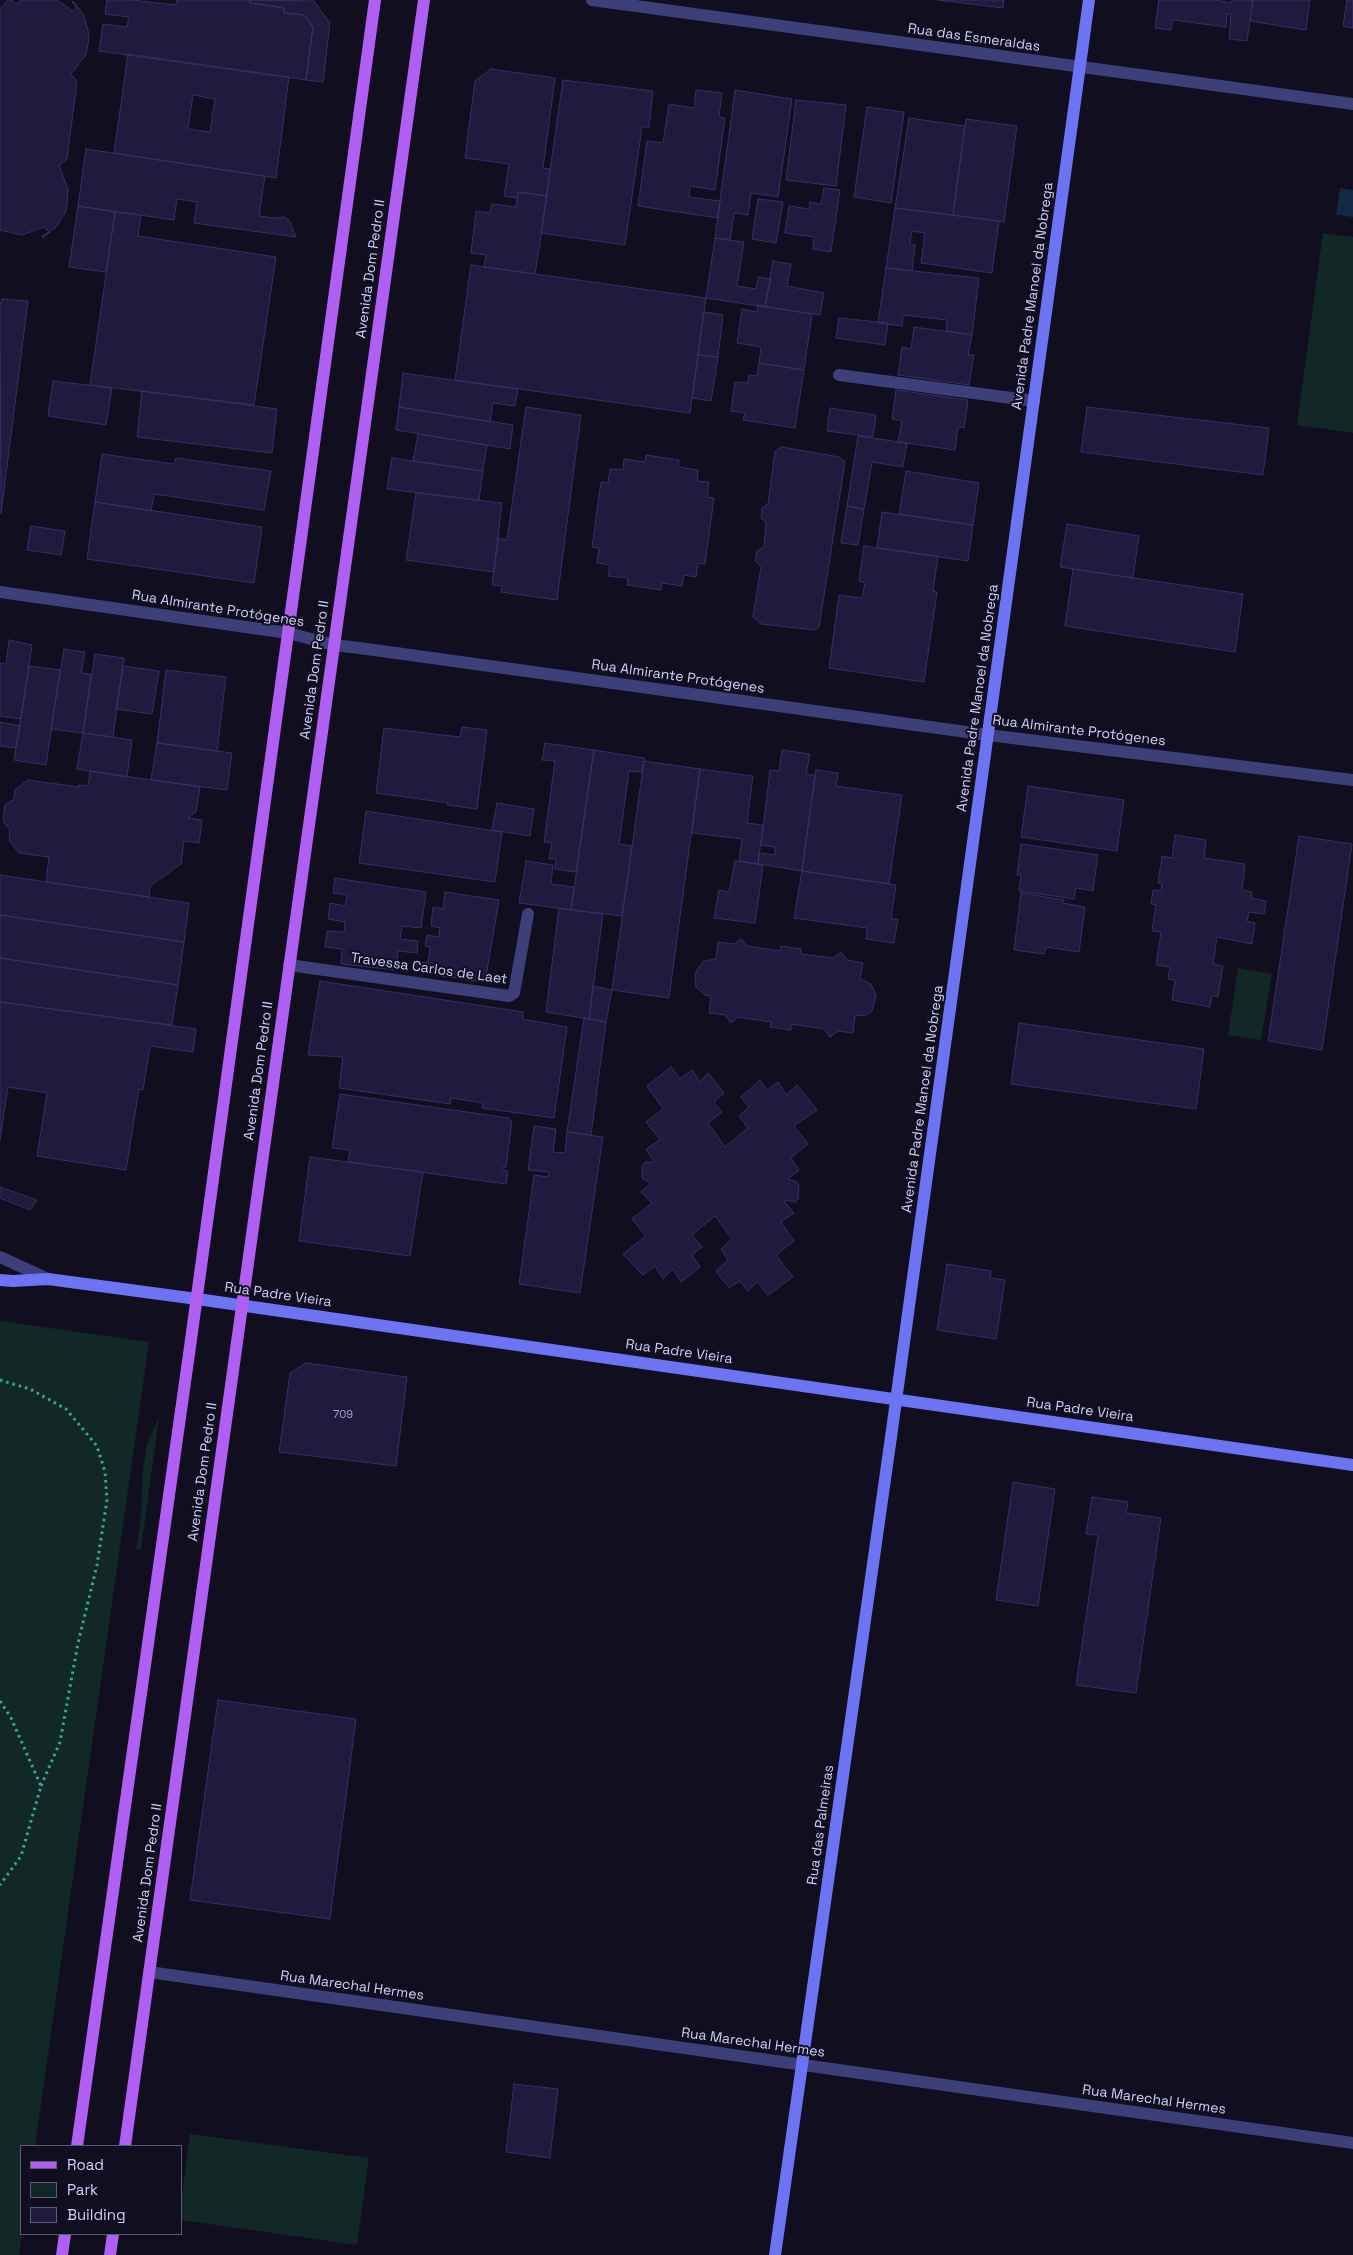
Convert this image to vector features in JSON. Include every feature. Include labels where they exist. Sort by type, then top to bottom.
[{"type":"main road","points":[[77,2145],[375,0]]},
{"type":"main road","name":"Avenida Dom Pedro II","points":[[125,2145],[424,0]]},
{"type":"main road","name":"Avenida Padre Manoel da Nobrega","points":[[896,1399],[1089,0]]},
{"type":"main road","name":"Rua Padre Vieira","points":[[0,1280],[48,1279],[196,1298],[1353,1465]]},
{"type":"main road","name":"Rua das Palmeiras","points":[[775,2255],[896,1399]]},
{"type":"main road","points":[[62,2255],[65,2235]]},
{"type":"main road","points":[[110,2255],[113,2235]]},
{"type":"street","name":"Rua das Esmeraldas","points":[[592,0],[1353,104]]},
{"type":"street","points":[[839,375],[1034,401]]},
{"type":"street","name":"Rua Almirante Protógenes","points":[[0,592],[288,633],[334,645],[988,735],[1353,780]]},
{"type":"street","name":"Travessa Carlos de Laet","points":[[289,965],[509,996],[514,992],[528,914]]},
{"type":"street","points":[[0,1257],[48,1279]]},
{"type":"street","name":"Rua Marechal Hermes","points":[[149,1972],[1353,2143]]},
{"type":"path","points":[[0,1380],[30,1389],[66,1409],[82,1426],[97,1446],[105,1472],[107,1500],[97,1565],[78,1643],[60,1742],[41,1786],[21,1856],[0,1885]]},
{"type":"path","points":[[0,1701],[11,1718],[41,1786]]},
{"type":"green space","points":[[1323,233],[1353,237],[1353,433],[1297,425]]},
{"type":"green space","points":[[1238,968],[1272,974],[1261,1040],[1228,1035]]},
{"type":"green space","points":[[0,1321],[149,1342],[35,2145],[20,2145],[20,2235],[22,2235],[19,2255],[0,2255]]},
{"type":"green space","points":[[159,1417],[141,1550],[136,1549],[141,1516],[143,1470],[147,1443]]},
{"type":"green space","points":[[190,2134],[369,2158],[357,2245],[182,2220],[182,2194]]},
{"type":"water","points":[[1340,188],[1353,190],[1353,217],[1336,215]]},
{"type":"building","points":[[8,0],[12,0],[16,4],[22,0],[58,0],[72,11],[77,8],[73,1],[83,14],[88,30],[89,38],[86,55],[71,74],[77,82],[67,159],[59,165],[68,189],[67,205],[65,213],[56,227],[43,238],[42,236],[49,232],[44,227],[22,235],[0,230],[0,9]]},
{"type":"building","points":[[107,0],[131,0],[176,5],[177,0],[250,0],[250,3],[284,8],[284,13],[304,15],[313,27],[306,80],[99,51],[103,24],[127,27],[129,17],[105,14]]},
{"type":"building","points":[[250,0],[314,1],[330,23],[323,82],[306,80],[313,27],[304,15],[284,13],[284,8],[250,3]]},
{"type":"building","points":[[938,0],[1004,0],[1003,8]]},
{"type":"building","points":[[1159,0],[1215,0],[1232,3],[1232,0],[1253,0],[1247,41],[1229,39],[1231,14],[1227,14],[1226,27],[1173,20],[1171,30],[1155,28]]},
{"type":"building","points":[[1253,0],[1310,0],[1306,30],[1250,21]]},
{"type":"building","points":[[1347,0],[1353,0],[1353,28],[1343,26]]},
{"type":"building","points":[[128,54],[289,77],[276,178],[114,153]],"holes":[[[193,95],[215,99],[210,132],[188,129]]]},
{"type":"building","points":[[491,69],[555,78],[543,168],[550,169],[547,196],[518,192],[517,198],[504,196],[509,164],[465,158],[475,81]]},
{"type":"building","points":[[563,80],[653,91],[649,127],[642,127],[625,245],[541,233]]},
{"type":"building","points":[[696,90],[722,93],[719,117],[725,118],[715,190],[690,186],[689,197],[720,201],[718,218],[638,206],[647,141],[663,143],[669,104],[694,108]]},
{"type":"building","points":[[735,90],[792,99],[778,197],[751,193],[748,215],[734,213],[730,240],[715,238]]},
{"type":"building","points":[[796,100],[846,105],[836,186],[786,180]]},
{"type":"building","points":[[867,107],[904,112],[891,203],[854,197]]},
{"type":"building","points":[[909,118],[965,126],[953,215],[895,208]]},
{"type":"building","points":[[966,119],[1017,126],[1004,222],[953,215]]},
{"type":"building","points":[[86,149],[265,176],[259,216],[284,217],[289,220],[296,237],[194,223],[197,202],[177,199],[174,220],[78,206]]},
{"type":"building","points":[[824,188],[840,190],[831,252],[813,249],[814,237],[785,233],[789,206],[809,209],[810,202],[821,204]]},
{"type":"building","points":[[518,192],[547,196],[535,274],[484,267],[486,255],[471,253],[476,211],[490,213],[492,204],[516,207]]},
{"type":"building","points":[[758,199],[783,202],[776,243],[752,239]]},
{"type":"building","points":[[78,206],[115,212],[106,272],[69,267]]},
{"type":"building","points":[[895,208],[999,221],[992,273],[921,263],[925,233],[912,231],[910,244],[915,245],[912,271],[886,268]]},
{"type":"building","points":[[115,212],[141,215],[138,236],[276,257],[254,405],[90,385]]},
{"type":"building","points":[[715,238],[744,242],[737,286],[756,289],[758,277],[771,279],[765,307],[706,298]]},
{"type":"building","points":[[773,261],[791,264],[787,286],[824,293],[820,315],[765,307]]},
{"type":"building","points":[[471,265],[706,298],[690,413],[455,380]]},
{"type":"building","points":[[886,268],[979,278],[972,335],[946,331],[947,320],[903,315],[902,326],[878,323]]},
{"type":"building","points":[[2,299],[28,301],[1,514],[0,306]]},
{"type":"building","points":[[758,305],[812,314],[804,370],[759,363],[761,347],[737,343],[742,309],[757,312]]},
{"type":"building","points":[[704,312],[723,315],[718,357],[698,355]]},
{"type":"building","points":[[839,318],[888,323],[885,345],[836,338]]},
{"type":"building","points":[[914,327],[972,335],[968,355],[974,355],[969,385],[898,375],[902,347],[911,349]]},
{"type":"building","points":[[698,355],[718,357],[711,401],[692,398]]},
{"type":"building","points":[[759,363],[804,370],[795,428],[743,420],[745,413],[731,411],[735,382],[748,383],[749,375],[757,376]]},
{"type":"building","points":[[403,373],[518,389],[515,406],[493,403],[490,422],[399,407]]},
{"type":"building","points":[[53,381],[112,388],[106,425],[48,416]]},
{"type":"building","points":[[896,390],[968,400],[964,428],[958,427],[955,450],[898,442],[902,421],[892,419]]},
{"type":"building","points":[[142,391],[277,409],[272,453],[137,437]]},
{"type":"building","points":[[399,407],[513,425],[510,449],[396,430]]},
{"type":"building","points":[[526,407],[581,415],[557,600],[501,592],[502,586],[492,585],[498,538],[507,540]]},
{"type":"building","points":[[1087,407],[1269,428],[1263,475],[1081,452]]},
{"type":"building","points":[[830,408],[876,415],[873,437],[827,431]]},
{"type":"building","points":[[418,434],[487,445],[483,471],[413,461]]},
{"type":"building","points":[[858,436],[907,443],[903,467],[872,462],[864,509],[847,506]]},
{"type":"building","points":[[782,447],[839,457],[845,462],[819,627],[815,630],[761,624],[753,617],[761,567],[755,561],[757,551],[764,547],[766,522],[761,518],[762,508],[768,504],[775,451]]},
{"type":"building","points":[[102,454],[174,464],[176,458],[271,471],[264,510],[154,494],[151,511],[95,502]]},
{"type":"building","points":[[646,455],[679,460],[678,467],[698,470],[697,481],[709,482],[707,497],[714,498],[705,564],[698,563],[696,577],[684,575],[682,586],[662,583],[661,590],[627,585],[628,578],[608,576],[610,565],[597,563],[599,548],[592,547],[601,482],[608,483],[610,469],[623,470],[624,459],[645,462]]},
{"type":"building","points":[[392,458],[483,471],[479,500],[387,489]]},
{"type":"building","points":[[906,471],[979,483],[973,525],[899,514]]},
{"type":"building","points":[[416,493],[502,503],[494,572],[406,560]]},
{"type":"building","points":[[95,502],[262,527],[254,583],[87,559]]},
{"type":"building","points":[[847,506],[864,509],[858,545],[841,543]]},
{"type":"building","points":[[882,512],[973,525],[968,561],[877,548]]},
{"type":"building","points":[[1067,524],[1139,536],[1133,578],[1060,567]]},
{"type":"building","points":[[31,526],[65,531],[61,555],[27,550]]},
{"type":"building","points":[[864,546],[938,556],[933,591],[937,592],[924,682],[829,668],[839,595],[862,598],[865,583],[859,581]]},
{"type":"building","points":[[1073,569],[1243,594],[1235,652],[1065,626]]},
{"type":"building","points":[[9,640],[32,645],[21,719],[0,716],[0,663],[6,664]]},
{"type":"building","points":[[64,649],[85,652],[81,673],[91,674],[83,733],[51,729]]},
{"type":"building","points":[[95,654],[124,658],[113,737],[83,733]]},
{"type":"building","points":[[29,666],[60,670],[46,765],[14,760]]},
{"type":"building","points":[[123,666],[159,671],[152,714],[116,709]]},
{"type":"building","points":[[166,670],[226,677],[217,751],[157,743]]},
{"type":"building","points":[[0,722],[20,726],[16,748],[0,746]]},
{"type":"building","points":[[462,727],[487,730],[477,809],[376,793],[384,728],[460,737]]},
{"type":"building","points":[[83,733],[132,740],[127,777],[77,769]]},
{"type":"building","points":[[157,743],[232,753],[227,790],[151,780]]},
{"type":"building","points":[[545,743],[594,750],[576,872],[555,869],[556,859],[549,859],[552,843],[544,842],[555,761],[542,760]]},
{"type":"building","points":[[594,750],[644,758],[642,772],[629,771],[619,844],[632,846],[622,916],[571,910]]},
{"type":"building","points":[[782,750],[810,754],[806,774],[815,776],[802,871],[758,864],[759,853],[775,855],[775,847],[761,845],[770,770],[779,771]]},
{"type":"building","points":[[644,761],[700,769],[669,998],[612,990]]},
{"type":"building","points":[[700,769],[753,776],[747,823],[763,825],[758,864],[739,861],[742,839],[692,833]]},
{"type":"building","points":[[816,770],[838,773],[836,786],[902,795],[889,884],[802,871]]},
{"type":"building","points":[[90,771],[200,787],[196,812],[188,818],[202,820],[199,843],[184,841],[181,864],[150,886],[149,897],[46,882],[49,857],[19,853],[9,840],[10,830],[3,821],[5,805],[14,799],[15,790],[28,780],[79,787],[79,785],[88,786]]},
{"type":"building","points":[[1028,786],[1124,800],[1117,851],[1021,837]]},
{"type":"building","points":[[497,803],[534,809],[530,836],[492,830]]},
{"type":"building","points":[[366,811],[502,832],[495,882],[359,863]]},
{"type":"building","points":[[1175,835],[1206,840],[1204,858],[1245,864],[1242,890],[1252,892],[1251,898],[1266,901],[1264,914],[1249,912],[1247,921],[1255,923],[1252,944],[1217,937],[1213,964],[1223,966],[1218,997],[1212,996],[1210,1007],[1172,1000],[1175,980],[1168,979],[1170,967],[1156,965],[1161,932],[1152,931],[1156,905],[1151,904],[1153,890],[1161,891],[1162,884],[1158,883],[1162,856],[1172,858]]},
{"type":"building","points":[[1299,836],[1352,844],[1322,1050],[1268,1041]]},
{"type":"building","points":[[1021,844],[1098,855],[1093,891],[1076,888],[1074,899],[1019,891],[1021,875],[1017,875]]},
{"type":"building","points":[[526,861],[553,865],[551,884],[574,887],[571,910],[519,903]]},
{"type":"building","points":[[735,861],[763,865],[755,923],[714,918],[719,890],[729,892]]},
{"type":"building","points":[[802,871],[896,885],[891,919],[898,919],[894,943],[866,939],[867,928],[794,918]]},
{"type":"building","points":[[0,875],[189,903],[184,942],[0,915]]},
{"type":"building","points":[[335,878],[426,892],[421,928],[402,926],[400,939],[418,941],[417,953],[398,951],[396,970],[341,964],[342,949],[325,947],[327,931],[344,932],[345,922],[328,919],[330,903],[345,906],[347,895],[333,893]]},
{"type":"building","points":[[445,892],[499,900],[485,982],[434,975],[434,973],[415,970],[416,962],[428,963],[430,947],[425,946],[427,935],[439,937],[440,928],[431,926],[433,907],[443,909]]},
{"type":"building","points":[[1021,893],[1064,900],[1063,903],[1085,907],[1079,952],[1046,947],[1044,954],[1014,950]]},
{"type":"building","points":[[559,908],[603,914],[589,1019],[546,1012]]},
{"type":"building","points":[[0,915],[184,942],[178,985],[0,958]]},
{"type":"building","points":[[741,939],[747,946],[780,951],[781,946],[801,949],[801,954],[833,958],[841,952],[847,960],[863,963],[860,979],[871,984],[876,995],[872,1011],[867,1015],[855,1016],[853,1033],[838,1031],[830,1037],[824,1029],[791,1024],[791,1030],[770,1027],[771,1022],[738,1017],[731,1023],[725,1015],[709,1013],[711,996],[705,995],[696,987],[695,975],[697,970],[704,961],[716,959],[718,942],[734,944]]},
{"type":"building","points":[[0,958],[178,985],[172,1025],[0,1002]]},
{"type":"building","points":[[320,981],[523,1012],[523,1019],[567,1027],[554,1118],[482,1108],[483,1103],[451,1098],[450,1104],[339,1088],[343,1057],[308,1055]]},
{"type":"building","points":[[593,986],[612,990],[606,1022],[589,1019]]},
{"type":"building","points":[[0,1002],[196,1029],[193,1052],[150,1046],[143,1090],[139,1089],[126,1170],[37,1156],[47,1093],[8,1087],[0,1140]]},
{"type":"building","points":[[584,1018],[606,1022],[591,1135],[567,1132]]},
{"type":"building","points":[[1019,1023],[1204,1049],[1196,1109],[1011,1084]]},
{"type":"building","points":[[671,1067],[680,1079],[692,1070],[700,1082],[708,1073],[724,1093],[714,1102],[722,1112],[708,1123],[725,1147],[748,1128],[739,1116],[749,1107],[741,1097],[760,1080],[767,1090],[778,1082],[786,1095],[797,1085],[817,1110],[794,1126],[808,1144],[791,1158],[799,1170],[788,1179],[797,1182],[799,1185],[798,1199],[795,1202],[783,1200],[794,1213],[781,1222],[794,1241],[776,1255],[793,1277],[768,1295],[757,1282],[748,1291],[740,1281],[729,1288],[716,1271],[728,1260],[721,1249],[732,1239],[715,1216],[692,1235],[702,1247],[692,1255],[700,1267],[681,1282],[673,1269],[663,1279],[655,1266],[643,1275],[623,1254],[646,1236],[632,1219],[652,1203],[641,1192],[651,1183],[642,1178],[642,1166],[646,1162],[654,1162],[646,1149],[660,1140],[646,1122],[663,1109],[647,1086]]},
{"type":"building","points":[[340,1094],[509,1118],[509,1121],[512,1121],[506,1167],[503,1167],[502,1171],[508,1171],[506,1184],[348,1162],[350,1150],[332,1148]]},
{"type":"building","points":[[534,1126],[556,1129],[553,1152],[565,1153],[567,1132],[603,1137],[580,1293],[519,1284],[534,1175],[548,1177],[549,1172],[528,1170]]},
{"type":"building","points":[[310,1157],[423,1172],[410,1256],[299,1241]]},
{"type":"building","points":[[0,1187],[37,1200],[30,1210],[0,1198]]},
{"type":"building","points":[[947,1264],[991,1271],[990,1278],[1005,1280],[996,1339],[937,1330]]},
{"type":"building","points":[[306,1363],[407,1377],[396,1466],[279,1452],[290,1373]]},
{"type":"building","points":[[1013,1482],[1055,1489],[1038,1606],[996,1600]]},
{"type":"building","points":[[1092,1497],[1128,1502],[1126,1513],[1161,1518],[1136,1693],[1076,1685],[1098,1535],[1086,1534]]},
{"type":"building","points":[[218,1700],[356,1719],[330,1919],[190,1900]]},
{"type":"building","points":[[514,2084],[558,2089],[550,2158],[506,2152]]}]
